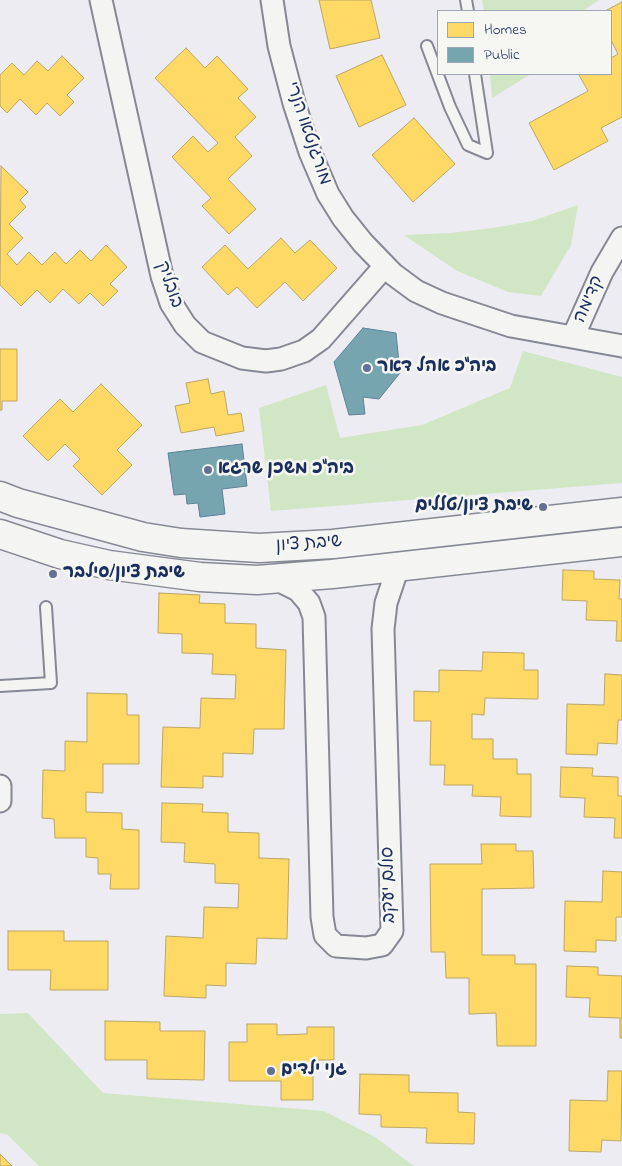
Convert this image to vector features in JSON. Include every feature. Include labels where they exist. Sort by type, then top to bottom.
[{"type":"street","name":"בובליק","points":[[101,0],[162,276],[171,303],[185,325],[202,342],[242,358],[266,361],[280,359],[304,351],[321,340],[385,266]]},
{"type":"street","name":"מורגנטאו הנרי","points":[[272,0],[279,46],[294,103],[310,152],[328,194],[358,237],[393,274],[416,291],[442,303],[511,326],[622,346]]},
{"type":"street","name":"קדימה","points":[[573,337],[602,272],[622,238]]},
{"type":"street","name":"שיבת ציון","points":[[0,496],[143,537],[181,544],[259,548],[333,544],[622,512]]},
{"type":"street","name":"שיבת ציון","points":[[0,534],[60,554],[109,565],[200,577],[258,580],[276,580],[622,542]]},
{"type":"street","name":"סולם יעקב","points":[[276,580],[298,590],[308,603],[314,617],[322,917],[325,935],[336,946],[366,948],[382,945],[392,931],[383,629],[386,603],[398,567]]},
{"type":"street","points":[[0,786],[0,801]]},
{"type":"lane","points":[[427,46],[437,73]]},
{"type":"lane","points":[[438,75],[450,107],[468,145],[487,153],[475,75]]},
{"type":"lane","points":[[0,686],[51,683],[46,607]]},
{"type":"green space","points":[[482,0],[599,0],[584,10],[484,10]]},
{"type":"green space","points":[[490,75],[529,75],[492,98]]},
{"type":"green space","points":[[578,205],[571,245],[541,296],[508,292],[457,271],[404,235],[451,233],[493,228],[532,221]]},
{"type":"green space","points":[[523,351],[622,377],[622,483],[271,511],[259,408],[326,385],[340,438],[422,425],[510,388]]},
{"type":"green space","points":[[28,1013],[103,1093],[324,1111],[375,1137],[414,1166],[39,1166],[8,1135],[0,1133],[0,1014]]},
{"type":"building: Homes","points":[[319,0],[371,0],[380,38],[330,49]]},
{"type":"building: Homes","points":[[622,2],[622,117],[601,128],[608,141],[554,170],[529,123],[588,91],[579,75],[612,75],[612,57],[618,54],[612,42],[612,10],[607,10]]},
{"type":"building: Homes","points":[[186,48],[205,68],[217,56],[248,89],[238,98],[256,117],[235,137],[252,156],[228,179],[256,209],[229,234],[202,206],[211,198],[172,157],[193,136],[208,152],[218,143],[155,78]]},
{"type":"building: Homes","points":[[382,55],[406,105],[359,127],[336,76]]},
{"type":"building: Homes","points":[[62,56],[84,78],[67,95],[74,102],[60,116],[47,103],[36,115],[20,99],[7,113],[0,106],[0,75],[12,63],[24,75],[37,61],[48,71]]},
{"type":"building: Homes","points":[[414,118],[455,164],[413,202],[372,155]]},
{"type":"building: Homes","points":[[1,166],[28,192],[20,200],[26,207],[9,224],[23,238],[7,254],[17,265],[29,252],[42,265],[55,252],[66,264],[80,250],[91,261],[106,245],[127,267],[110,284],[118,291],[103,306],[90,293],[79,304],[63,289],[50,303],[37,290],[21,306],[0,285]]},
{"type":"building: Homes","points":[[281,238],[295,253],[310,240],[337,268],[303,301],[285,282],[257,308],[237,287],[228,295],[202,267],[225,245],[248,269]]},
{"type":"building: Homes","points":[[0,349],[17,349],[17,401],[2,401],[2,410],[0,410]]},
{"type":"building: Homes","points":[[208,379],[211,394],[224,391],[228,415],[241,413],[244,431],[216,436],[214,427],[181,433],[175,406],[190,403],[186,383]]},
{"type":"building: Homes","points":[[101,384],[142,425],[117,450],[132,465],[102,495],[73,466],[80,459],[65,444],[48,461],[23,436],[60,399],[73,412]]},
{"type":"building: Homes","points":[[563,570],[594,571],[594,579],[620,580],[619,599],[622,599],[622,641],[616,641],[617,621],[586,620],[587,601],[562,600]]},
{"type":"building: Homes","points":[[159,593],[200,595],[199,603],[225,604],[225,623],[256,624],[256,648],[286,650],[284,729],[254,729],[253,754],[223,753],[223,777],[203,776],[203,788],[161,787],[163,727],[200,728],[201,698],[235,699],[236,675],[212,674],[213,654],[182,653],[182,634],[158,633]]},
{"type":"building: Homes","points":[[483,652],[524,653],[524,670],[538,670],[538,699],[485,698],[484,715],[472,714],[472,739],[493,739],[493,759],[517,759],[517,774],[531,774],[531,817],[500,816],[501,797],[472,796],[473,785],[444,785],[445,765],[430,765],[431,721],[414,721],[414,691],[439,692],[439,670],[482,671]]},
{"type":"building: Homes","points":[[605,674],[622,675],[622,720],[618,720],[617,744],[598,743],[597,755],[566,754],[567,704],[604,705]]},
{"type":"building: Homes","points":[[87,693],[127,694],[127,715],[139,715],[139,764],[103,764],[103,793],[86,792],[86,812],[122,813],[122,829],[139,830],[139,889],[110,889],[111,874],[98,874],[98,858],[86,857],[86,838],[55,838],[54,819],[42,818],[43,770],[65,771],[65,741],[87,742]]},
{"type":"building: Homes","points":[[561,767],[593,768],[592,776],[618,777],[618,796],[622,796],[622,838],[614,838],[615,818],[584,817],[585,798],[560,797]]},
{"type":"building: Homes","points":[[162,803],[203,804],[202,812],[228,813],[228,832],[259,833],[259,858],[289,859],[287,939],[257,938],[256,964],[226,963],[226,986],[206,985],[206,998],[164,996],[166,936],[203,938],[204,907],[238,908],[239,884],[215,883],[215,864],[184,862],[185,843],[161,842]]},
{"type":"building: Homes","points":[[481,844],[516,844],[516,851],[533,851],[534,888],[482,889],[482,955],[515,955],[515,964],[536,964],[536,1046],[497,1046],[496,1013],[469,1014],[469,978],[446,978],[445,952],[431,952],[430,864],[482,864]]},
{"type":"building: Homes","points":[[603,871],[622,872],[622,917],[616,917],[616,941],[596,940],[596,952],[564,951],[565,901],[602,902]]},
{"type":"building: Homes","points":[[8,931],[64,931],[64,941],[108,941],[108,990],[50,990],[51,970],[8,970]]},
{"type":"building: Homes","points":[[567,966],[598,967],[598,975],[622,976],[622,1038],[620,1038],[620,1018],[589,1017],[590,998],[566,997]]},
{"type":"building: Homes","points":[[105,1021],[160,1022],[160,1031],[205,1031],[204,1080],[147,1079],[147,1060],[105,1060]]},
{"type":"building: Homes","name":"גני ילדים","points":[[247,1024],[277,1024],[277,1035],[307,1034],[307,1027],[334,1027],[334,1060],[313,1060],[313,1100],[281,1100],[281,1081],[229,1081],[229,1042],[247,1042]]},
{"type":"building: Homes","points":[[608,1071],[622,1071],[621,1141],[602,1140],[601,1152],[569,1151],[570,1100],[607,1101]]},
{"type":"building: Homes","points":[[360,1074],[409,1075],[409,1092],[458,1093],[458,1112],[475,1113],[474,1144],[426,1143],[427,1128],[381,1127],[381,1115],[359,1114]]},
{"type":"building: Homes","points":[[0,1154],[12,1166],[0,1166]]},
{"type":"building: Public","name":"ביה\"כ אהל דאר","points":[[363,328],[396,333],[400,373],[379,399],[363,397],[365,414],[349,415],[334,362]]},
{"type":"building: Public","name":"ביה\"כ משכן שרגא","points":[[242,444],[247,486],[222,489],[225,514],[200,517],[198,503],[187,504],[186,494],[174,495],[168,453]]},
{"type":"place","name":"ביה\"כ אהל דאר","points":[[367,368]]},
{"type":"place","name":"ביה\"כ משכן שרגא","points":[[208,470]]},
{"type":"place","name":"שיבת ציון/טללים","points":[[543,507]]},
{"type":"place","name":"שיבת ציון/סילבר","points":[[53,574]]},
{"type":"place","name":"גני ילדים","points":[[271,1071]]}]
